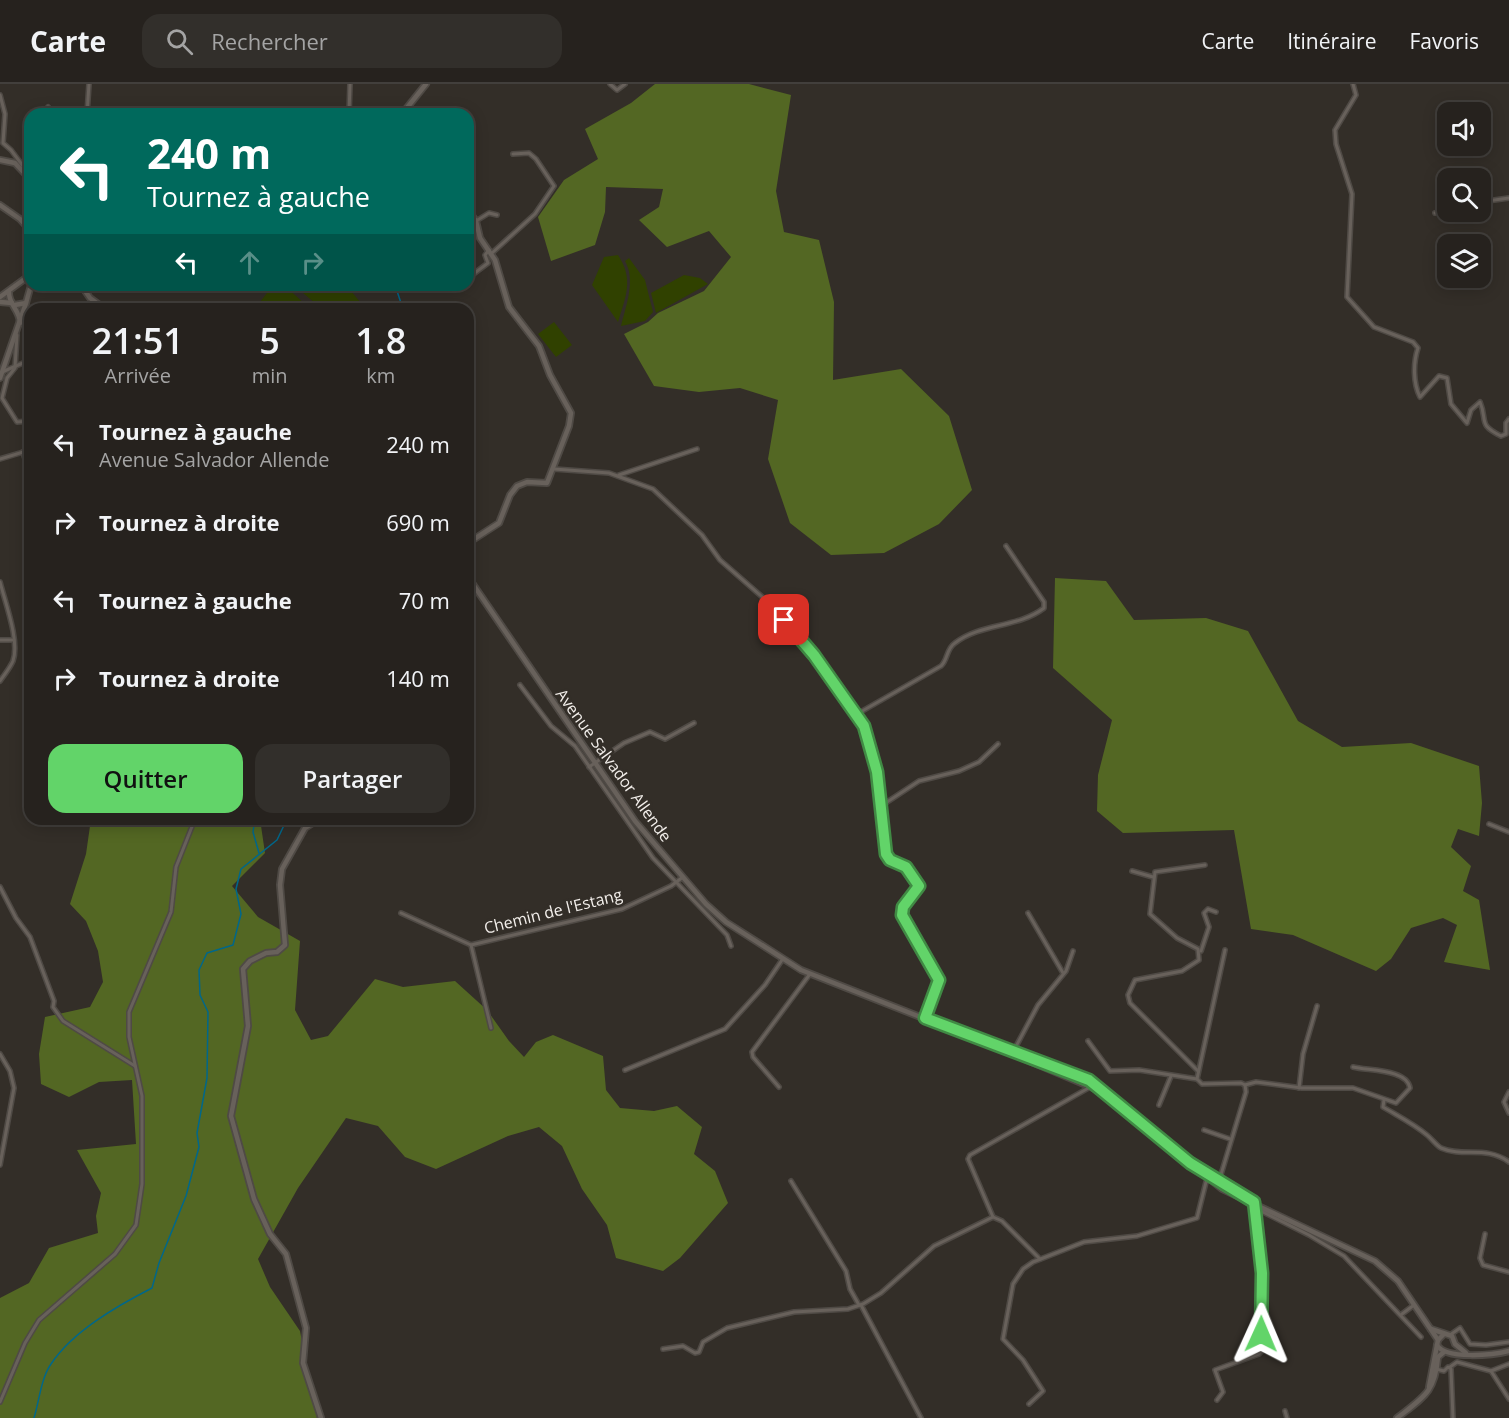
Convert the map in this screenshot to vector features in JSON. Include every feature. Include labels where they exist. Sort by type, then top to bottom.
[{"type":"main road","points":[[407,108],[426,84]]},
{"type":"main road","points":[[0,160],[12,161],[24,171]]},
{"type":"main road","points":[[0,206],[24,223]]},
{"type":"main road","points":[[474,218],[480,238],[490,252],[509,307],[539,346],[550,375],[571,412],[569,426],[554,469],[545,485],[531,482],[517,486],[510,495],[499,523],[474,539]]},
{"type":"main road","points":[[0,297],[24,281]]},
{"type":"main road","points":[[20,285],[24,286]]},
{"type":"main road","points":[[85,291],[97,303]]},
{"type":"main road","points":[[9,292],[20,316],[19,329]]},
{"type":"main road","points":[[26,303],[30,293]]},
{"type":"main road","points":[[0,302],[24,303]]},
{"type":"main road","points":[[1,375],[24,310]]},
{"type":"main road","name":"Avenue Salvador Allende","points":[[474,586],[639,826],[726,922],[782,960],[810,974],[994,1046],[1089,1080],[1214,1182]]},
{"type":"main road","points":[[310,825],[305,828],[282,869],[280,885],[285,945],[277,952],[266,953],[250,961],[243,969],[248,1026],[231,1116],[254,1199],[270,1234],[286,1254],[306,1328],[303,1363],[321,1418]]},
{"type":"main road","name":"Avenue Salvador Allende","points":[[1013,1053],[1113,1099]]},
{"type":"main road","name":"Avenue Salvador Allende","points":[[1190,1163],[1203,1176],[1243,1197],[1253,1205],[1346,1245],[1376,1261],[1391,1273],[1431,1329],[1437,1342],[1447,1352]]},
{"type":"main road","points":[[1431,1329],[1447,1334],[1455,1344],[1470,1355]]},
{"type":"main road","points":[[1428,1389],[1437,1342],[1447,1334]]},
{"type":"main road","points":[[1397,1418],[1428,1389],[1437,1377],[1438,1357],[1455,1344]]},
{"type":"main road","points":[[1447,1352],[1489,1355],[1509,1351]]},
{"type":"street","points":[[87,108],[89,84]]},
{"type":"street","points":[[349,108],[350,84]]},
{"type":"street","points":[[610,84],[617,90],[625,84]]},
{"type":"street","points":[[1353,84],[1356,95],[1335,130],[1336,144],[1352,194],[1347,297],[1374,327],[1413,342],[1418,348],[1414,359],[1417,390],[1420,397],[1439,376],[1447,378],[1451,404],[1467,423],[1471,410],[1480,402],[1482,422],[1490,430],[1501,436],[1506,434],[1506,423],[1509,419]]},
{"type":"street","points":[[0,95],[4,114],[1,143],[11,150],[24,168]]},
{"type":"street","points":[[474,273],[488,263],[485,255],[535,214],[554,186],[536,159],[529,153],[513,154]]},
{"type":"street","points":[[1491,200],[1509,198]]},
{"type":"street","points":[[476,221],[489,213],[497,215]]},
{"type":"street","points":[[16,335],[15,368],[7,378],[1,400],[18,422],[24,422]]},
{"type":"street","points":[[1,375],[24,361]]},
{"type":"street","points":[[616,475],[639,470],[697,449]]},
{"type":"street","points":[[0,459],[23,452],[24,455]]},
{"type":"street","points":[[554,469],[616,475],[653,489],[702,536],[720,560],[775,608],[858,714],[872,746],[887,857],[906,867],[919,886],[903,907],[902,915],[939,980],[925,1018]]},
{"type":"street","points":[[858,714],[941,666],[946,662],[950,648],[962,639],[1019,620],[1044,608],[1044,602],[1006,546]]},
{"type":"street","points":[[0,582],[13,626],[13,660],[0,681]]},
{"type":"street","points":[[0,640],[12,640]]},
{"type":"street","points":[[520,685],[551,726],[575,746],[653,858],[727,935],[730,946]]},
{"type":"street","points":[[589,767],[624,743],[650,732],[665,739],[694,723]]},
{"type":"street","points":[[881,806],[919,781],[959,771],[979,762],[998,744]]},
{"type":"street","points":[[1489,824],[1509,832]]},
{"type":"street","points":[[0,1402],[25,1343],[39,1320],[115,1254],[136,1225],[141,1206],[142,1096],[129,1037],[129,1012],[171,912],[176,867],[193,825]]},
{"type":"street","points":[[1200,952],[1152,917],[1150,908],[1153,877],[1159,870],[1205,865]]},
{"type":"street","points":[[1132,871],[1153,877]]},
{"type":"street","name":"Chemin de l'Estang","points":[[491,1028],[471,945],[622,909],[676,883],[683,877]]},
{"type":"street","points":[[0,887],[16,918],[30,937],[54,1001],[53,1007],[63,1021],[136,1067]]},
{"type":"street","points":[[1198,1071],[1130,1003],[1128,995],[1135,981],[1187,969],[1198,960],[1209,927],[1204,913],[1208,909],[1216,912]]},
{"type":"street","points":[[400,913],[471,945]]},
{"type":"street","points":[[1028,913],[1064,973]]},
{"type":"street","points":[[1197,1079],[1225,950]]},
{"type":"street","points":[[1013,1053],[1038,1005],[1064,973],[1072,951]]},
{"type":"street","points":[[625,1070],[725,1029],[765,985],[782,960]]},
{"type":"street","points":[[778,1087],[753,1057],[752,1052],[810,974]]},
{"type":"street","points":[[1299,1088],[1303,1054],[1317,1006]]},
{"type":"street","points":[[1088,1041],[1110,1071],[1139,1070],[1197,1079],[1202,1084],[1240,1083],[1245,1085],[1257,1082],[1299,1088],[1353,1088],[1396,1103],[1411,1086],[1399,1075],[1353,1067]]},
{"type":"street","points":[[0,1054],[10,1071],[14,1088],[0,1165]]},
{"type":"street","points":[[1160,1105],[1172,1075]]},
{"type":"street","points":[[1029,1404],[1043,1391],[1023,1359],[1006,1345],[1003,1336],[1009,1321],[1013,1284],[1023,1269],[1040,1259],[1084,1242],[1137,1236],[1197,1218],[1220,1173],[1246,1092],[1245,1085]]},
{"type":"street","points":[[1040,1259],[1002,1221],[993,1217],[968,1159],[970,1155],[1091,1087],[1104,1091]]},
{"type":"street","points":[[1509,1092],[1504,1102],[1509,1113]]},
{"type":"street","points":[[1384,1100],[1383,1107],[1426,1134],[1440,1147],[1460,1152],[1476,1150],[1500,1155],[1509,1162]]},
{"type":"street","points":[[1204,1130],[1231,1140]]},
{"type":"street","points":[[791,1181],[846,1271],[850,1289],[921,1418]]},
{"type":"street","points":[[1253,1205],[1340,1254],[1402,1314],[1421,1336]]},
{"type":"street","points":[[1217,1400],[1223,1392],[1215,1370],[1259,1354],[1263,1350],[1262,1273],[1253,1205]]},
{"type":"street","points":[[663,1349],[683,1346],[695,1353],[699,1352],[703,1342],[727,1328],[794,1312],[848,1309],[860,1305],[881,1293],[934,1246],[993,1217]]},
{"type":"street","points":[[1485,1234],[1480,1258],[1483,1265],[1509,1272]]},
{"type":"street","points":[[1340,1254],[1346,1245]]},
{"type":"street","points":[[1402,1314],[1414,1305]]},
{"type":"street","points":[[1447,1334],[1460,1328],[1470,1344],[1486,1345],[1509,1342]]},
{"type":"street","points":[[1434,1360],[1438,1370],[1444,1371],[1457,1362],[1491,1371],[1509,1364]]},
{"type":"street","points":[[1450,1367],[1453,1418]]},
{"type":"street","points":[[1491,1371],[1509,1399]]},
{"type":"street","points":[[1285,1411],[1287,1418]]},
{"type":"green space","points":[[655,84],[749,84],[791,95],[776,191],[784,232],[819,240],[834,302],[833,380],[901,369],[949,416],[972,490],[939,524],[884,553],[831,555],[790,523],[768,459],[778,400],[740,388],[699,392],[654,386],[624,334],[648,322],[658,313],[704,291],[731,257],[709,231],[667,247],[639,220],[659,207],[663,189],[606,187],[605,212],[595,245],[551,261],[538,217],[564,180],[598,159],[585,129],[631,103]]},
{"type":"green space","points":[[618,255],[626,272],[627,288],[618,322],[592,285],[604,257]]},
{"type":"green space","points":[[629,258],[645,280],[653,312],[645,321],[621,326],[630,285],[630,276],[625,261]]},
{"type":"green space","points":[[684,275],[700,278],[708,284],[656,313],[651,293]]},
{"type":"green space","points":[[268,291],[291,291],[304,303],[259,303]]},
{"type":"green space","points":[[301,291],[351,291],[361,303],[315,303]]},
{"type":"green space","points":[[554,322],[572,345],[556,357],[538,334]]},
{"type":"green space","points":[[1055,578],[1106,581],[1134,620],[1206,618],[1248,631],[1298,721],[1342,747],[1411,743],[1479,766],[1482,803],[1479,836],[1458,829],[1451,847],[1471,866],[1463,891],[1479,900],[1490,970],[1444,962],[1457,925],[1443,918],[1411,928],[1391,959],[1376,971],[1293,935],[1251,929],[1234,830],[1123,833],[1097,811],[1098,775],[1112,720],[1053,668]]},
{"type":"green space","points":[[90,825],[261,825],[265,853],[232,886],[258,917],[300,941],[295,1010],[311,1040],[328,1036],[375,979],[403,987],[455,981],[487,1010],[509,1041],[524,1057],[536,1042],[553,1035],[603,1056],[606,1090],[620,1108],[654,1111],[677,1106],[702,1127],[694,1154],[715,1171],[728,1203],[680,1258],[663,1271],[616,1258],[607,1225],[582,1189],[562,1146],[539,1127],[508,1136],[436,1169],[405,1157],[378,1126],[346,1118],[298,1188],[258,1259],[270,1287],[300,1331],[317,1418],[0,1418],[0,1298],[29,1283],[49,1248],[98,1233],[96,1216],[101,1193],[77,1150],[136,1144],[132,1080],[99,1082],[69,1097],[41,1084],[39,1054],[45,1017],[90,1007],[103,982],[98,951],[86,921],[70,904],[86,854]]},
{"type":"waterway","points":[[397,291],[401,303]]},
{"type":"waterway","points":[[254,825],[253,832],[259,853]]},
{"type":"waterway","points":[[34,1418],[45,1376],[60,1352],[97,1320],[152,1288],[159,1263],[186,1196],[199,1147],[197,1133],[207,1078],[208,1012],[200,995],[199,970],[207,953],[233,945],[241,914],[236,889],[241,869],[277,840],[284,825]]},
{"type":"route","points":[[784,620],[860,716],[872,746],[887,857],[906,867],[919,886],[903,907],[902,915],[939,980],[925,1018],[1089,1080],[1190,1163],[1219,1183],[1254,1202],[1262,1273],[1261,1334]]}]
